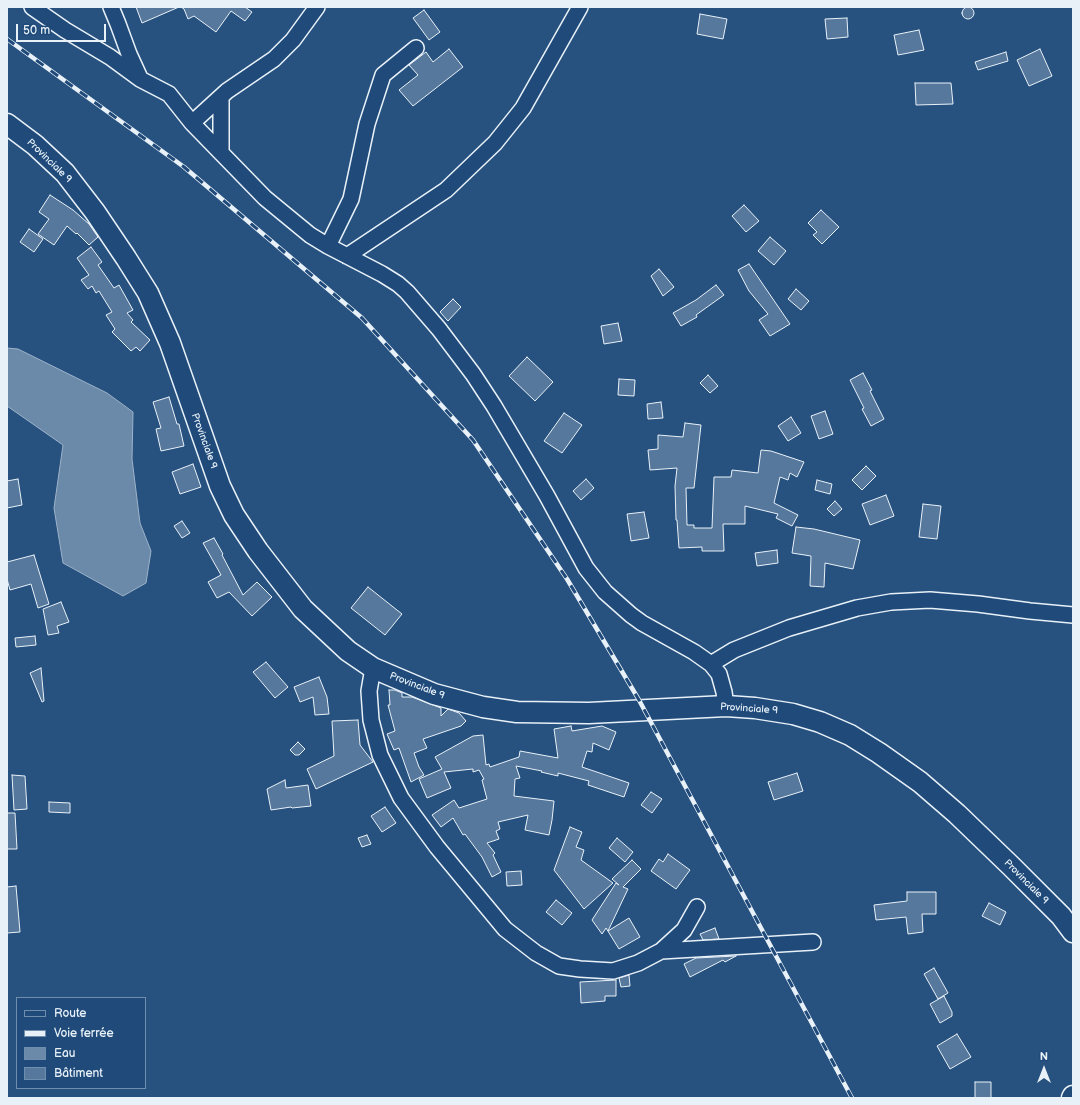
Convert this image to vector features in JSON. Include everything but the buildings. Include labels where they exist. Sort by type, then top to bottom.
[{"type":"main road","name":"Provinciale 9","points":[[7,124],[35,145],[65,173],[95,212],[148,293],[170,343],[220,486],[234,515],[258,551],[303,609],[334,638],[372,668],[434,694],[483,707],[517,712],[589,713],[726,706],[755,708],[793,714],[820,722],[850,734],[920,782],[957,814],[1055,911],[1073,932]]},
{"type":"street","points":[[32,7],[65,30],[110,57],[140,79],[169,94],[192,123],[265,198],[283,214],[310,235],[328,246],[367,265],[398,284],[407,292],[439,329],[473,374],[494,406],[547,496],[586,568],[604,592],[636,619],[694,652],[711,664],[719,674],[726,706]]},
{"type":"street","points":[[111,7],[128,54],[140,79]]},
{"type":"street","points":[[192,123],[227,91],[274,59],[293,40],[317,7]]},
{"type":"street","points":[[348,256],[446,190],[494,143],[523,108],[580,7]]},
{"type":"street","points":[[328,246],[351,198],[367,124],[383,75],[416,48]]},
{"type":"street","points":[[221,97],[221,153]]},
{"type":"street","points":[[711,664],[734,650],[789,628],[857,608],[891,602],[930,600],[1073,615]]},
{"type":"street","points":[[372,668],[368,691],[371,720],[380,755],[401,798],[437,847],[505,928],[536,954],[559,966],[613,971],[638,963],[661,951],[684,930],[697,907]]},
{"type":"street","points":[[661,951],[814,942]]},
{"type":"water","points":[[7,348],[18,349],[107,393],[133,412],[132,459],[140,523],[151,551],[146,583],[123,596],[63,563],[54,508],[63,445],[7,406]]},
{"type":"railway","points":[[7,39],[184,167],[362,318],[473,440],[567,579],[639,700],[852,1098]]}]
